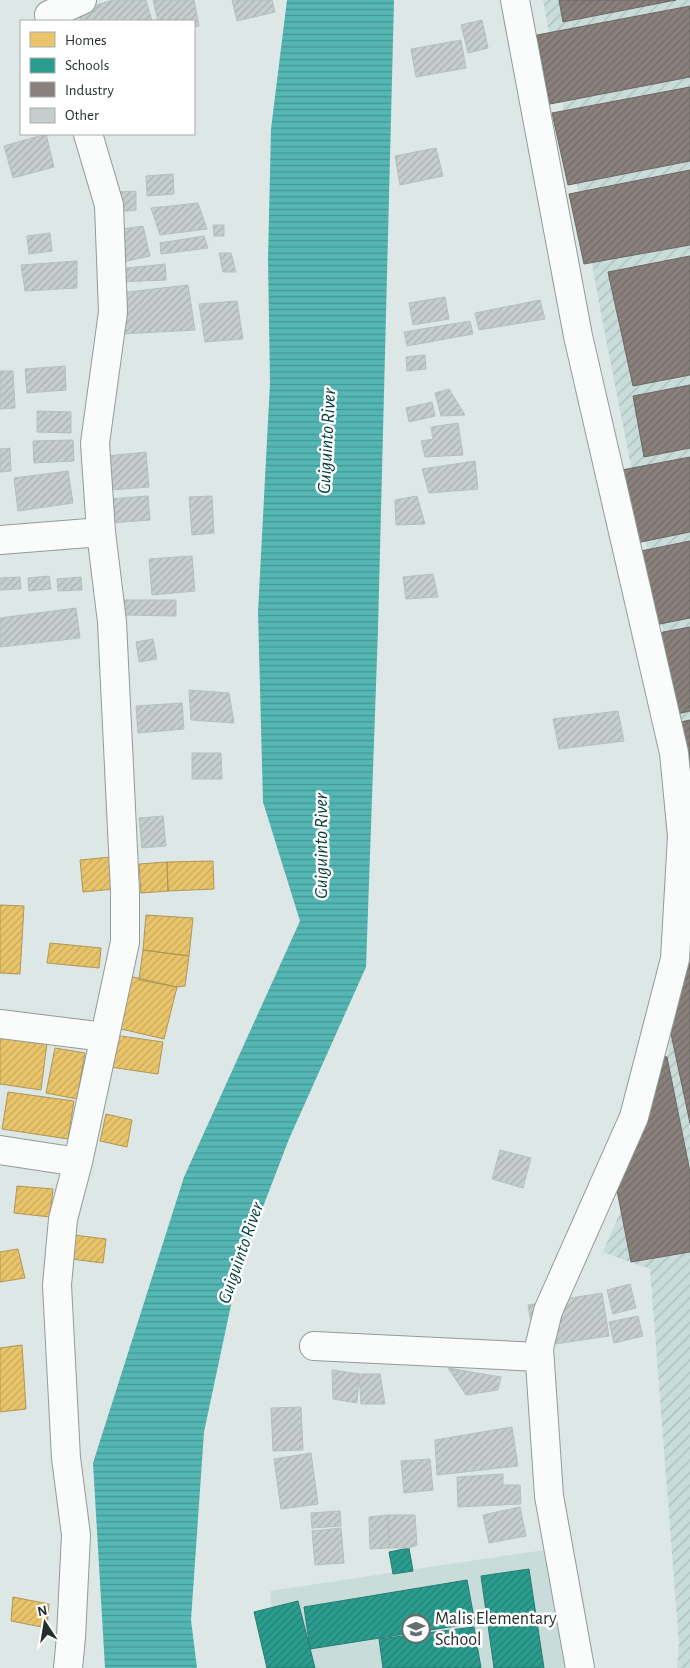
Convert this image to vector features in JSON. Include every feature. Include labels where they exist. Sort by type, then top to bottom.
[{"type":"street","points":[[47,12],[82,0]]},
{"type":"street","points":[[516,0],[578,336],[674,753],[682,836],[675,959],[634,1117],[548,1311],[539,1348],[549,1496],[580,1668]]},
{"type":"street","points":[[68,1668],[76,1535],[66,1458],[57,1285],[63,1219],[78,1162],[125,942],[126,891],[112,622],[101,532],[96,443],[113,312],[109,204],[88,135]]},
{"type":"street","points":[[0,540],[101,532]]},
{"type":"street","points":[[0,1024],[105,1037]]},
{"type":"street","points":[[0,1150],[78,1162]]},
{"type":"street","points":[[314,1346],[539,1357]]},
{"type":"shaded area","points":[[543,0],[690,0],[690,792],[687,750],[603,324]]},
{"type":"shaded area","points":[[690,936],[690,1668],[677,1668],[679,1644],[650,1269],[603,1252],[641,1165],[667,1057]]},
{"type":"shaded area","name":"Malis Elementary School","points":[[544,1550],[565,1668],[279,1668],[270,1591]]},
{"type":"water","name":"Guiguinto River","points":[[287,0],[394,0],[378,629],[366,967],[289,1139],[238,1272],[204,1432],[191,1620],[197,1668],[105,1668],[93,1463],[184,1177],[300,921],[263,802],[258,612],[270,383],[268,260],[271,129]]},
{"type":"building: Homes","points":[[111,857],[114,889],[83,892],[80,860]]},
{"type":"building: Homes","points":[[213,861],[214,889],[168,891],[167,862]]},
{"type":"building: Homes","points":[[167,862],[168,891],[141,893],[139,864]]},
{"type":"building: Homes","points":[[0,905],[24,906],[20,974],[0,973]]},
{"type":"building: Homes","points":[[146,915],[193,918],[189,956],[143,950]]},
{"type":"building: Homes","points":[[50,943],[101,948],[99,968],[47,963]]},
{"type":"building: Homes","points":[[143,950],[189,956],[185,986],[177,987],[139,980]]},
{"type":"building: Homes","points":[[129,976],[177,987],[164,1039],[117,1028]]},
{"type":"building: Homes","points":[[114,1035],[163,1042],[158,1074],[110,1067]]},
{"type":"building: Homes","points":[[0,1037],[47,1043],[41,1090],[0,1084]]},
{"type":"building: Homes","points":[[55,1048],[85,1053],[77,1099],[46,1093]]},
{"type":"building: Homes","points":[[8,1092],[74,1101],[68,1139],[2,1129]]},
{"type":"building: Homes","points":[[106,1114],[132,1120],[127,1147],[100,1141]]},
{"type":"building: Homes","points":[[17,1186],[53,1189],[50,1217],[14,1213]]},
{"type":"building: Homes","points":[[74,1235],[106,1239],[103,1263],[71,1259]]},
{"type":"building: Homes","points":[[18,1249],[25,1278],[0,1282],[0,1252]]},
{"type":"building: Homes","points":[[22,1345],[26,1409],[0,1412],[0,1348]]},
{"type":"building: Homes","points":[[13,1597],[49,1604],[47,1628],[11,1621]]},
{"type":"building: Schools","points":[[409,1548],[413,1571],[393,1574],[389,1552]]},
{"type":"building: Schools","points":[[529,1569],[544,1668],[494,1668],[481,1576]]},
{"type":"building: Schools","points":[[467,1580],[475,1623],[310,1649],[304,1607]]},
{"type":"building: Schools","points":[[298,1601],[315,1668],[267,1668],[254,1612]]},
{"type":"building: Schools","points":[[474,1627],[481,1668],[383,1668],[379,1639]]},
{"type":"building: Industry","points":[[559,0],[676,0],[563,22]]},
{"type":"building: Industry","points":[[690,6],[690,77],[550,104],[537,35]]},
{"type":"building: Industry","points":[[690,87],[690,161],[568,185],[552,113]]},
{"type":"building: Industry","points":[[690,170],[690,245],[584,264],[569,194]]},
{"type":"building: Industry","points":[[690,256],[690,375],[633,386],[608,272]]},
{"type":"building: Industry","points":[[690,385],[690,448],[644,457],[633,396]]},
{"type":"building: Industry","points":[[690,457],[690,532],[636,543],[622,470]]},
{"type":"building: Industry","points":[[690,541],[690,618],[645,627],[636,552]]},
{"type":"building: Industry","points":[[690,627],[690,711],[673,715],[653,634]]},
{"type":"building: Industry","points":[[690,720],[690,810],[667,725]]},
{"type":"building: Industry","points":[[690,908],[690,1123],[667,1015]]},
{"type":"building: Industry","points":[[650,1054],[667,1057],[690,1172],[690,1252],[631,1262],[615,1180]]},
{"type":"building: Other","points":[[113,0],[146,0],[152,20],[81,20],[77,11]]},
{"type":"building: Other","points":[[153,0],[194,0],[199,26],[195,27],[195,20],[158,20]]},
{"type":"building: Other","points":[[232,0],[272,0],[275,12],[237,21]]},
{"type":"building: Other","points":[[482,20],[488,48],[468,53],[461,25]]},
{"type":"building: Other","points":[[461,40],[466,68],[416,77],[411,49]]},
{"type":"building: Other","points":[[46,135],[54,167],[13,178],[4,146]]},
{"type":"building: Other","points":[[436,148],[443,176],[400,185],[395,156]]},
{"type":"building: Other","points":[[173,174],[174,194],[147,196],[146,176]]},
{"type":"building: Other","points":[[136,191],[136,210],[117,212],[115,192]]},
{"type":"building: Other","points":[[198,203],[207,229],[160,235],[151,208]]},
{"type":"building: Other","points":[[213,225],[224,225],[224,236],[214,236]]},
{"type":"building: Other","points":[[143,226],[150,256],[118,263],[116,230]]},
{"type":"building: Other","points":[[50,233],[52,251],[29,254],[27,236]]},
{"type":"building: Other","points":[[204,236],[208,248],[161,254],[160,243]]},
{"type":"building: Other","points":[[219,253],[231,253],[236,272],[223,272]]},
{"type":"building: Other","points":[[77,261],[77,288],[25,291],[21,265]]},
{"type":"building: Other","points":[[165,264],[166,280],[119,282],[118,269]]},
{"type":"building: Other","points":[[188,285],[195,330],[121,334],[119,293]]},
{"type":"building: Other","points":[[445,297],[449,319],[413,325],[409,303]]},
{"type":"building: Other","points":[[540,300],[545,319],[479,330],[475,313]]},
{"type":"building: Other","points":[[237,301],[243,339],[205,342],[199,304]]},
{"type":"building: Other","points":[[470,321],[473,334],[407,346],[404,332]]},
{"type":"building: Other","points":[[425,355],[426,369],[407,371],[406,357]]},
{"type":"building: Other","points":[[65,366],[66,390],[27,393],[25,369]]},
{"type":"building: Other","points":[[0,371],[13,371],[15,408],[0,409]]},
{"type":"building: Other","points":[[449,389],[465,415],[441,416],[435,393]]},
{"type":"building: Other","points":[[432,402],[435,416],[409,422],[406,408]]},
{"type":"building: Other","points":[[37,411],[71,412],[71,433],[37,432]]},
{"type":"building: Other","points":[[458,423],[463,455],[425,457],[421,441],[433,439],[431,427]]},
{"type":"building: Other","points":[[73,440],[74,461],[34,463],[33,441]]},
{"type":"building: Other","points":[[10,448],[11,471],[0,472],[0,449]]},
{"type":"building: Other","points":[[146,452],[149,487],[110,490],[107,456]]},
{"type":"building: Other","points":[[475,461],[478,489],[429,493],[422,469]]},
{"type":"building: Other","points":[[68,471],[73,503],[18,511],[14,478]]},
{"type":"building: Other","points":[[148,496],[150,520],[110,523],[109,499]]},
{"type":"building: Other","points":[[212,496],[214,533],[192,535],[189,497]]},
{"type":"building: Other","points":[[417,496],[425,524],[396,525],[395,500]]},
{"type":"building: Other","points":[[192,556],[195,591],[152,595],[149,559]]},
{"type":"building: Other","points":[[433,574],[438,597],[406,599],[403,577]]},
{"type":"building: Other","points":[[49,576],[51,589],[29,591],[28,578]]},
{"type":"building: Other","points":[[20,577],[21,589],[0,590],[0,578]]},
{"type":"building: Other","points":[[81,577],[82,590],[58,591],[57,579]]},
{"type":"building: Other","points":[[124,600],[176,600],[176,616],[123,615]]},
{"type":"building: Other","points":[[76,608],[80,638],[0,647],[0,618]]},
{"type":"building: Other","points":[[153,639],[157,659],[139,662],[136,642]]},
{"type":"building: Other","points":[[189,690],[229,693],[234,723],[191,720]]},
{"type":"building: Other","points":[[182,703],[184,729],[138,733],[136,706]]},
{"type":"building: Other","points":[[618,711],[624,741],[559,749],[553,719]]},
{"type":"building: Other","points":[[192,753],[221,753],[222,779],[192,779]]},
{"type":"building: Other","points":[[163,816],[166,846],[142,848],[139,818]]},
{"type":"building: Other","points":[[500,1150],[531,1158],[523,1188],[492,1179]]},
{"type":"building: Other","points":[[630,1284],[636,1308],[613,1314],[607,1290]]},
{"type":"building: Other","points":[[602,1293],[609,1336],[535,1347],[528,1305]]},
{"type":"building: Other","points":[[638,1316],[643,1336],[614,1343],[609,1322]]},
{"type":"building: Other","points":[[448,1368],[501,1377],[498,1390],[466,1395]]},
{"type":"building: Other","points":[[332,1370],[359,1374],[357,1403],[333,1399]]},
{"type":"building: Other","points":[[359,1374],[380,1374],[385,1404],[361,1404]]},
{"type":"building: Other","points":[[301,1407],[303,1450],[273,1451],[271,1408]]},
{"type":"building: Other","points":[[512,1427],[518,1466],[437,1475],[435,1440]]},
{"type":"building: Other","points":[[311,1453],[318,1504],[281,1509],[274,1459]]},
{"type":"building: Other","points":[[430,1459],[433,1490],[404,1493],[401,1461]]},
{"type":"building: Other","points":[[503,1474],[503,1485],[520,1485],[521,1504],[458,1507],[457,1477]]},
{"type":"building: Other","points":[[520,1507],[526,1536],[489,1543],[483,1515]]},
{"type":"building: Other","points":[[340,1511],[341,1526],[312,1528],[311,1513]]},
{"type":"building: Other","points":[[388,1515],[415,1515],[417,1545],[409,1548],[389,1548]]},
{"type":"building: Other","points":[[388,1515],[389,1548],[370,1549],[369,1517]]},
{"type":"building: Other","points":[[341,1528],[344,1563],[315,1565],[312,1531]]},
{"type":"place","name":"Malis Elementary School","points":[[416,1629]]}]
